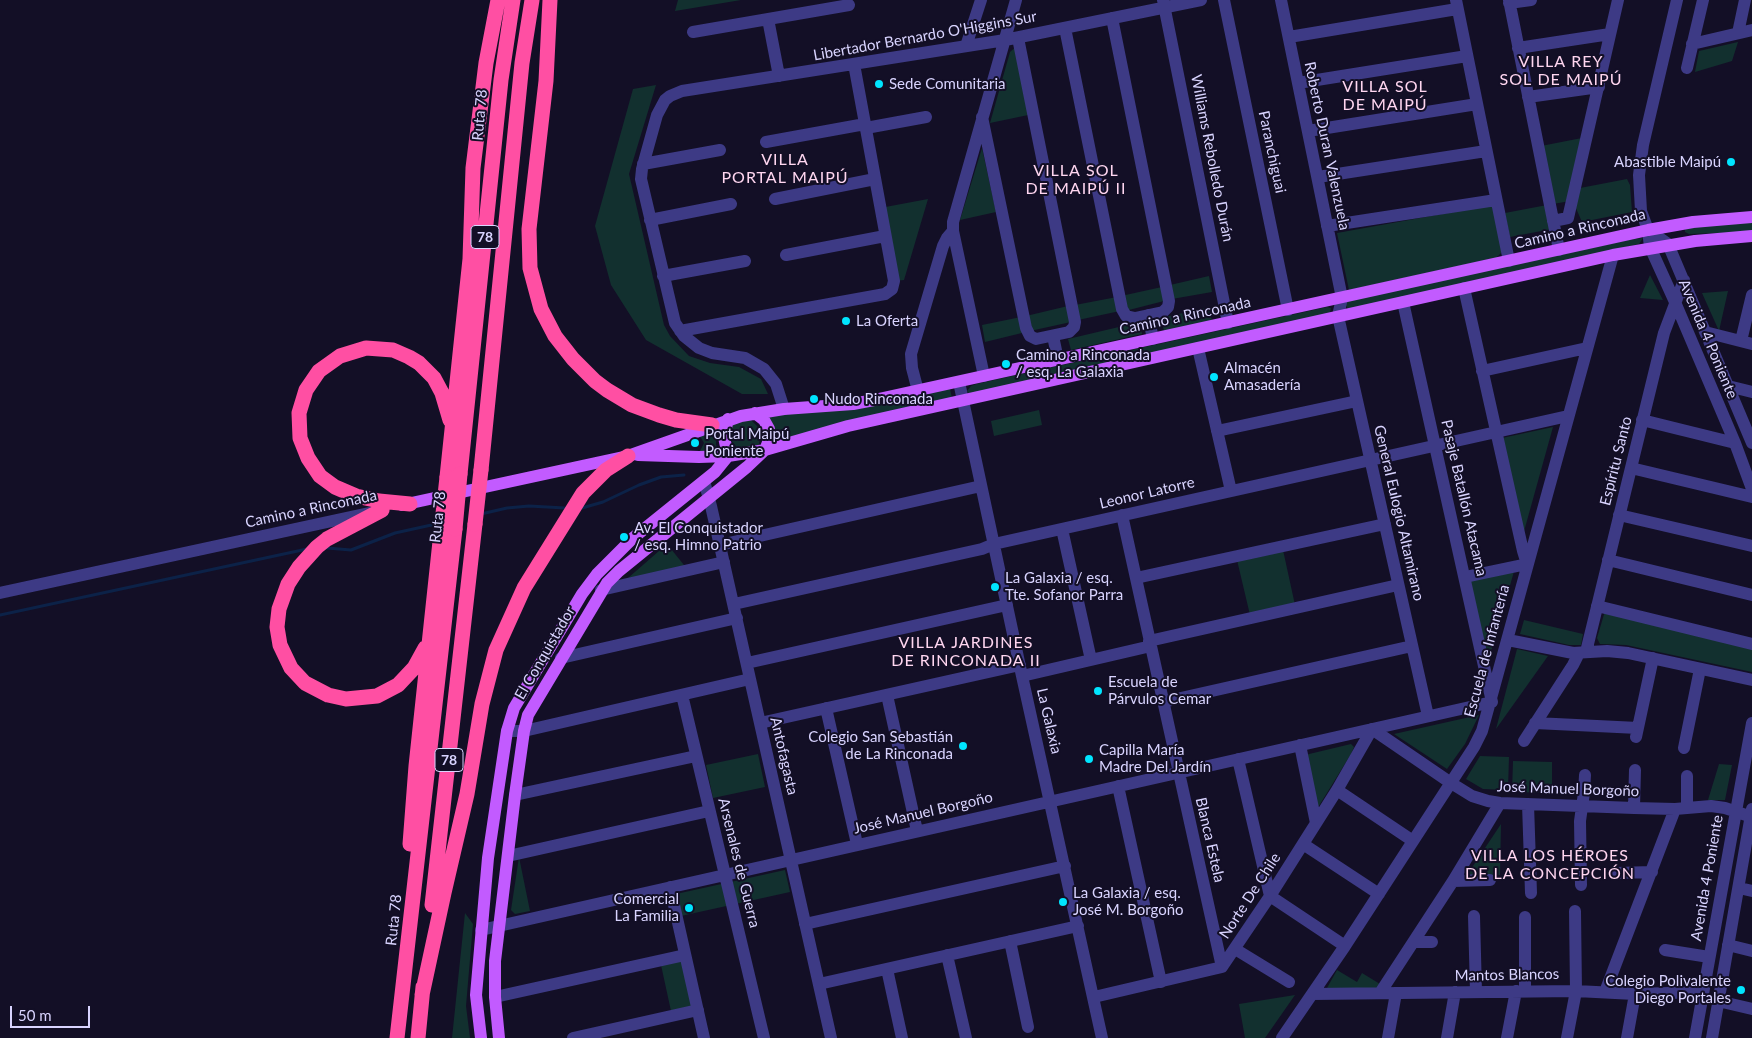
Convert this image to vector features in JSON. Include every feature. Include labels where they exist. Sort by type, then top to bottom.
[{"type":"highway","points":[[408,950],[407,898],[416,766],[430,634],[448,530],[454,476],[452,432],[470,258],[473,168],[486,63],[498,0]]},
{"type":"highway","name":"Ruta 78","points":[[454,476],[501,80],[513,0]]},
{"type":"highway","name":"78","points":[[418,1038],[481,470],[521,72],[532,0]]},
{"type":"highway","points":[[550,0],[546,82],[529,229],[530,268],[541,309],[555,336],[573,359],[607,390],[632,405],[659,415],[676,420],[712,425]]},
{"type":"highway","points":[[410,504],[379,501],[356,496],[335,488],[320,476],[308,458],[300,438],[299,413],[306,390],[320,371],[340,356],[366,348],[392,350],[409,356],[434,378],[445,401],[452,432]]},
{"type":"highway","points":[[422,996],[467,794],[482,704],[496,650],[524,588],[583,494],[606,470],[628,456]]},
{"type":"highway","points":[[382,510],[327,539],[299,566],[288,584],[278,609],[277,627],[283,653],[298,676],[314,689],[336,697],[367,698],[391,689],[408,677],[420,658],[430,634]]},
{"type":"highway","name":"Ruta 78","points":[[397,1038],[408,950],[448,530]]},
{"type":"main road","name":"Camino a Rinconada","points":[[382,510],[628,456],[728,419],[755,413],[852,404],[918,391],[1648,230],[1693,222],[1752,216]]},
{"type":"main road","name":"Camino a Rinconada","points":[[628,456],[728,456],[764,450],[839,428],[1613,255],[1668,244],[1752,236]]},
{"type":"main road","points":[[755,413],[764,420],[769,429],[769,440],[764,450]]},
{"type":"main road","points":[[728,419],[724,437],[728,456]]},
{"type":"main road","name":"El Conquistador","points":[[499,1038],[495,997],[495,961],[524,731],[531,707],[601,590],[619,570],[710,498],[764,450]]},
{"type":"main road","name":"El Conquistador","points":[[481,1038],[476,996],[488,858],[507,731],[519,697],[582,594],[597,574],[633,538],[704,482],[728,456]]},
{"type":"main road","points":[[699,457],[704,469],[704,482]]},
{"type":"street","points":[[966,46],[981,0]]},
{"type":"street","points":[[984,376],[953,232],[954,217],[1016,0]]},
{"type":"street","name":"Libertador Bernardo O'Higgins Sur","points":[[643,164],[658,110],[665,100],[676,93],[1018,38],[1112,18],[1164,3],[1201,0]]},
{"type":"street","name":"Paranchiguai","points":[[1224,0],[1288,310]]},
{"type":"street","name":"Roberto Duran Valenzuela","points":[[1281,0],[1342,298]]},
{"type":"street","points":[[1531,0],[1509,2],[1559,250]]},
{"type":"street","points":[[1553,221],[1568,218],[1618,0]]},
{"type":"street","name":"Avenida 4 Poniente","points":[[1676,0],[1640,160],[1640,205],[1642,217],[1648,230],[1650,247],[1675,302],[1752,489]]},
{"type":"street","points":[[1687,68],[1702,0]]},
{"type":"street","points":[[1738,33],[1746,0]]},
{"type":"street","name":"Williams Rebolledo Durán","points":[[1164,3],[1228,323]]},
{"type":"street","points":[[1289,37],[1456,4],[1509,262]]},
{"type":"street","points":[[693,32],[849,5]]},
{"type":"street","points":[[1065,28],[1122,309],[1124,314],[1132,318],[1163,312],[1168,307],[1168,293],[1112,18]]},
{"type":"street","points":[[768,19],[779,76]]},
{"type":"street","points":[[1692,44],[1752,30]]},
{"type":"street","points":[[1518,48],[1610,34]]},
{"type":"street","points":[[982,118],[1026,328],[1030,336],[1036,339],[1068,332],[1074,324],[1018,38]]},
{"type":"street","points":[[1298,83],[1467,56]]},
{"type":"street","points":[[680,331],[885,294],[892,290],[894,281],[875,179],[862,126],[854,64]]},
{"type":"street","points":[[1528,98],[1599,87]]},
{"type":"street","points":[[1308,131],[1477,104]]},
{"type":"street","points":[[766,142],[926,117]]},
{"type":"street","points":[[720,150],[643,164],[641,179],[672,314],[680,331],[688,341],[705,351],[739,356],[759,365],[776,384],[784,409]]},
{"type":"street","points":[[1318,178],[1486,151]]},
{"type":"street","points":[[775,199],[875,179]]},
{"type":"street","points":[[1327,226],[1496,200]]},
{"type":"street","points":[[650,220],[731,204]]},
{"type":"street","points":[[1648,230],[1668,244]]},
{"type":"street","points":[[918,391],[912,368],[911,354],[943,246],[953,232]]},
{"type":"street","points":[[786,254],[885,236]]},
{"type":"street","name":"Avenida 4 Poniente","points":[[1668,244],[1752,443]]},
{"type":"street","name":"Escuela de Infantería","points":[[1282,1038],[1345,946],[1451,783],[1478,740],[1487,719],[1527,564],[1613,255]]},
{"type":"street","points":[[663,276],[745,261]]},
{"type":"street","name":"Espíritu Santo","points":[[1524,741],[1582,652],[1597,606],[1664,333],[1684,280]]},
{"type":"street","points":[[1464,288],[1527,564],[1465,577]]},
{"type":"street","points":[[1705,332],[1747,342],[1752,295]]},
{"type":"street","points":[[1338,316],[1342,298]]},
{"type":"street","name":"Pasaje Batallón Atacama","points":[[1402,302],[1492,702]]},
{"type":"street","points":[[1148,315],[1153,339]]},
{"type":"street","name":"General Eulogio Altamirano","points":[[1338,316],[1428,716]]},
{"type":"street","points":[[1053,336],[1058,360]]},
{"type":"street","points":[[1198,348],[1231,491]]},
{"type":"street","points":[[1482,371],[1587,348]]},
{"type":"street","name":"La Galaxia","points":[[960,382],[962,400],[1102,1038]]},
{"type":"street","points":[[1728,386],[1752,392]]},
{"type":"street","points":[[1217,431],[1357,401]]},
{"type":"street","name":"Leonor Latorre","points":[[734,604],[1568,416]]},
{"type":"street","points":[[1642,420],[1734,443]]},
{"type":"street","points":[[1631,468],[1752,496]]},
{"type":"street","name":"Antofagasta","points":[[704,482],[710,498],[831,1038]]},
{"type":"street","points":[[720,545],[981,486]]},
{"type":"street","name":"Camino a Rinconada","points":[[0,592],[382,510]]},
{"type":"street","name":"Blanca Estela","points":[[1122,515],[1222,967]]},
{"type":"street","points":[[1620,515],[1752,546]]},
{"type":"street","points":[[1136,578],[1385,524]]},
{"type":"street","points":[[1062,529],[1091,660]]},
{"type":"street","points":[[1608,560],[1752,595]]},
{"type":"street","points":[[601,590],[724,562]]},
{"type":"street","points":[[760,723],[886,695],[1021,670],[1091,660],[1150,644],[1398,585]]},
{"type":"street","points":[[747,663],[1007,605]]},
{"type":"street","points":[[1597,606],[1752,644]]},
{"type":"street","points":[[562,658],[737,618]]},
{"type":"street","points":[[1508,640],[1582,652],[1618,651],[1752,680]]},
{"type":"street","points":[[1163,702],[1412,646]]},
{"type":"street","points":[[1535,723],[1637,732],[1653,658]]},
{"type":"street","points":[[1684,748],[1700,668]]},
{"type":"street","points":[[507,731],[524,731],[750,679]]},
{"type":"street","name":"Arsenales de Guerra","points":[[682,695],[764,1038]]},
{"type":"street","points":[[886,695],[917,831]]},
{"type":"street","name":"José Manuel Borgoño","points":[[481,930],[1492,702]]},
{"type":"street","points":[[826,708],[857,844]]},
{"type":"street","name":"Avenida 4 Poniente","points":[[1695,1038],[1752,723]]},
{"type":"street","name":"José Manuel Borgoño","points":[[1372,729],[1451,783],[1472,796],[1488,802],[1634,808],[1711,806],[1752,814]]},
{"type":"street","name":"Norte De Chile","points":[[1222,967],[1338,790],[1372,729]]},
{"type":"street","points":[[1300,745],[1316,823]]},
{"type":"street","points":[[515,795],[696,756]]},
{"type":"street","points":[[1238,759],[1270,896],[1345,946]]},
{"type":"street","points":[[1634,808],[1635,770]]},
{"type":"street","points":[[1581,885],[1580,821],[1585,775]]},
{"type":"street","points":[[1605,992],[1652,872],[1681,808],[1687,776]]},
{"type":"street","points":[[1118,786],[1161,982]]},
{"type":"street","points":[[1338,790],[1413,840]]},
{"type":"street","points":[[1380,993],[1453,881],[1500,803]]},
{"type":"street","points":[[1528,804],[1531,893]]},
{"type":"street","points":[[508,856],[709,811]]},
{"type":"street","points":[[1712,1038],[1752,814]]},
{"type":"street","points":[[1303,844],[1378,894]]},
{"type":"street","points":[[805,924],[1065,866]]},
{"type":"street","points":[[1616,873],[1652,872]]},
{"type":"street","points":[[1453,881],[1490,880]]},
{"type":"street","points":[[670,887],[704,1038]]},
{"type":"street","points":[[1738,888],[1752,891]]},
{"type":"street","points":[[1567,1038],[1576,991],[1575,911]]},
{"type":"street","points":[[1474,916],[1476,992]]},
{"type":"street","points":[[1507,1038],[1521,991],[1525,918]]},
{"type":"street","points":[[819,984],[1078,926]]},
{"type":"street","points":[[1010,941],[1028,1027]]},
{"type":"street","points":[[1414,942],[1432,942]]},
{"type":"street","points":[[1728,945],[1752,951]]},
{"type":"street","points":[[1235,949],[1289,982]]},
{"type":"street","points":[[1665,950],[1709,957]]},
{"type":"street","points":[[495,997],[685,955]]},
{"type":"street","points":[[947,955],[966,1038]]},
{"type":"street","points":[[1094,997],[1222,967]]},
{"type":"street","points":[[887,969],[902,1038]]},
{"type":"street","name":"Mantos Blancos","points":[[1312,994],[1521,991],[1635,994],[1703,992]]},
{"type":"street","points":[[1447,1038],[1455,992]]},
{"type":"street","points":[[1388,1038],[1396,993]]},
{"type":"street","points":[[1627,1038],[1635,994]]},
{"type":"street","points":[[1718,1001],[1752,1009]]},
{"type":"street","points":[[574,1038],[698,1010]]},
{"type":"green space","points":[[678,0],[741,0],[675,11]]},
{"type":"green space","points":[[1738,42],[1732,61],[1695,72],[1699,51]]},
{"type":"green space","points":[[1019,44],[1033,114],[990,123],[1010,52]]},
{"type":"green space","points":[[656,85],[629,174],[664,325],[670,336],[689,356],[710,363],[739,367],[761,379],[768,394],[742,394],[646,340],[611,285],[595,226],[633,89]]},
{"type":"green space","points":[[1587,137],[1570,201],[1553,204],[1541,146]]},
{"type":"green space","points":[[982,148],[996,212],[960,220]]},
{"type":"green space","points":[[1627,179],[1630,185],[1632,212],[1582,222],[1575,206],[1580,188]]},
{"type":"green space","points":[[928,199],[904,280],[894,281],[880,208]]},
{"type":"green space","points":[[1492,205],[1502,246],[1501,253],[1496,258],[1349,290],[1337,233]]},
{"type":"green space","points":[[1547,205],[1552,229],[1510,237],[1505,213]]},
{"type":"green space","points":[[1752,222],[1752,232],[1689,234],[1685,232],[1685,228]]},
{"type":"green space","points":[[1643,238],[1639,244],[1364,308],[1348,309],[1346,305],[1347,301]]},
{"type":"green space","points":[[1650,275],[1663,300],[1640,298]]},
{"type":"green space","points":[[1209,276],[1212,292],[1172,299],[1170,285]]},
{"type":"green space","points":[[1162,287],[1164,301],[1125,311],[1121,296]]},
{"type":"green space","points":[[1728,291],[1719,331],[1702,293]]},
{"type":"green space","points":[[1117,297],[1120,311],[1078,320],[1075,305]]},
{"type":"green space","points":[[1068,306],[1071,322],[1030,331],[1026,316]]},
{"type":"green space","points":[[1209,307],[1212,321],[1164,331],[1161,318]]},
{"type":"green space","points":[[1327,307],[1331,308],[1330,313],[970,395],[967,391],[976,384]]},
{"type":"green space","points":[[1021,317],[1026,332],[985,342],[982,325]]},
{"type":"green space","points":[[1140,322],[1142,334],[1071,350],[1068,339]]},
{"type":"green space","points":[[950,389],[952,398],[773,443],[768,415]]},
{"type":"green space","points":[[1039,410],[1042,425],[994,436],[991,421]]},
{"type":"green space","points":[[751,420],[760,429],[759,444],[739,449],[729,437],[732,425],[735,422]]},
{"type":"green space","points":[[1553,427],[1523,535],[1502,438]]},
{"type":"green space","points":[[717,430],[716,444],[718,451],[700,451],[704,443],[697,435]]},
{"type":"green space","points":[[667,544],[688,570],[628,578]]},
{"type":"green space","points":[[1283,550],[1295,605],[1250,615],[1237,560]]},
{"type":"green space","points":[[1515,568],[1487,666],[1469,578]]},
{"type":"green space","points":[[1605,611],[1752,648],[1752,672],[1626,645],[1600,644],[1597,638]]},
{"type":"green space","points":[[1524,620],[1583,634],[1581,645],[1569,645],[1520,634]]},
{"type":"green space","points":[[1517,649],[1548,656],[1496,729]]},
{"type":"green space","points":[[1479,715],[1465,744],[1447,769],[1394,734]]},
{"type":"green space","points":[[1351,744],[1354,747],[1351,754],[1317,809],[1305,755]]},
{"type":"green space","points":[[758,754],[765,787],[713,798],[706,765]]},
{"type":"green space","points":[[1480,756],[1509,757],[1508,790],[1483,789],[1466,779]]},
{"type":"green space","points":[[1513,761],[1552,762],[1552,793],[1512,792]]},
{"type":"green space","points":[[1719,764],[1732,765],[1725,800],[1708,800]]},
{"type":"green space","points":[[1501,824],[1500,875],[1467,875]]},
{"type":"green space","points":[[519,857],[530,911],[515,914],[511,910]]},
{"type":"green space","points":[[785,870],[790,892],[681,916],[676,894]]},
{"type":"green space","points":[[465,913],[473,924],[466,1006],[470,1038],[452,1038]]},
{"type":"green space","points":[[682,960],[693,1006],[671,1011],[661,965]]},
{"type":"green space","points":[[1337,970],[1357,982],[1362,973],[1380,984],[1377,989],[1327,988]]},
{"type":"green space","points":[[1295,995],[1265,1038],[1245,1038],[1239,1004]]},
{"type":"waterway","points":[[582,508],[603,502],[661,477],[684,475]]},
{"type":"waterway","points":[[481,514],[507,508],[529,506],[565,508]]},
{"type":"waterway","points":[[327,548],[351,550],[395,533],[436,524]]},
{"type":"waterway","points":[[0,615],[307,549]]},
{"type":"place","name":"Sede Comunitaria","points":[[879,84]]},
{"type":"place","name":"Abastible Maipú","points":[[1731,162]]},
{"type":"place","name":"La Oferta","points":[[846,321]]},
{"type":"place","name":"Camino a Rinconada / esq. La Galaxia","points":[[1006,364]]},
{"type":"place","name":"Almacén Amasadería","points":[[1214,377]]},
{"type":"place","name":"Nudo Rinconada","points":[[814,399]]},
{"type":"place","name":"Portal Maipú Poniente","points":[[695,443]]},
{"type":"place","name":"Av. El Conquistador / esq. Himno Patrio","points":[[624,537]]},
{"type":"place","name":"La Galaxia / esq. Tte. Sofanor Parra","points":[[995,587]]},
{"type":"place","name":"Escuela de Párvulos Cemar","points":[[1098,691]]},
{"type":"place","name":"Colegio San Sebastián de La Rinconada","points":[[963,746]]},
{"type":"place","name":"Capilla María Madre Del Jardín","points":[[1089,759]]},
{"type":"place","name":"La Galaxia / esq. José M. Borgoño","points":[[1063,902]]},
{"type":"place","name":"Comercial La Familia","points":[[689,908]]},
{"type":"place","name":"Colegio Polivalente Diego Portales","points":[[1741,990]]},
{"type":"district","name":"VILLA REY SOL DE MAIPÚ","points":[[1561,71]]},
{"type":"district","name":"VILLA SOL DE MAIPÚ","points":[[1385,96]]},
{"type":"district","name":"VILLA PORTAL MAIPÚ","points":[[785,169]]},
{"type":"district","name":"VILLA SOL DE MAIPÚ II","points":[[1076,180]]},
{"type":"district","name":"VILLA JARDINES DE RINCONADA II","points":[[966,652]]},
{"type":"district","name":"VILLA LOS HÉROES DE LA CONCEPCIÓN","points":[[1550,865]]}]
